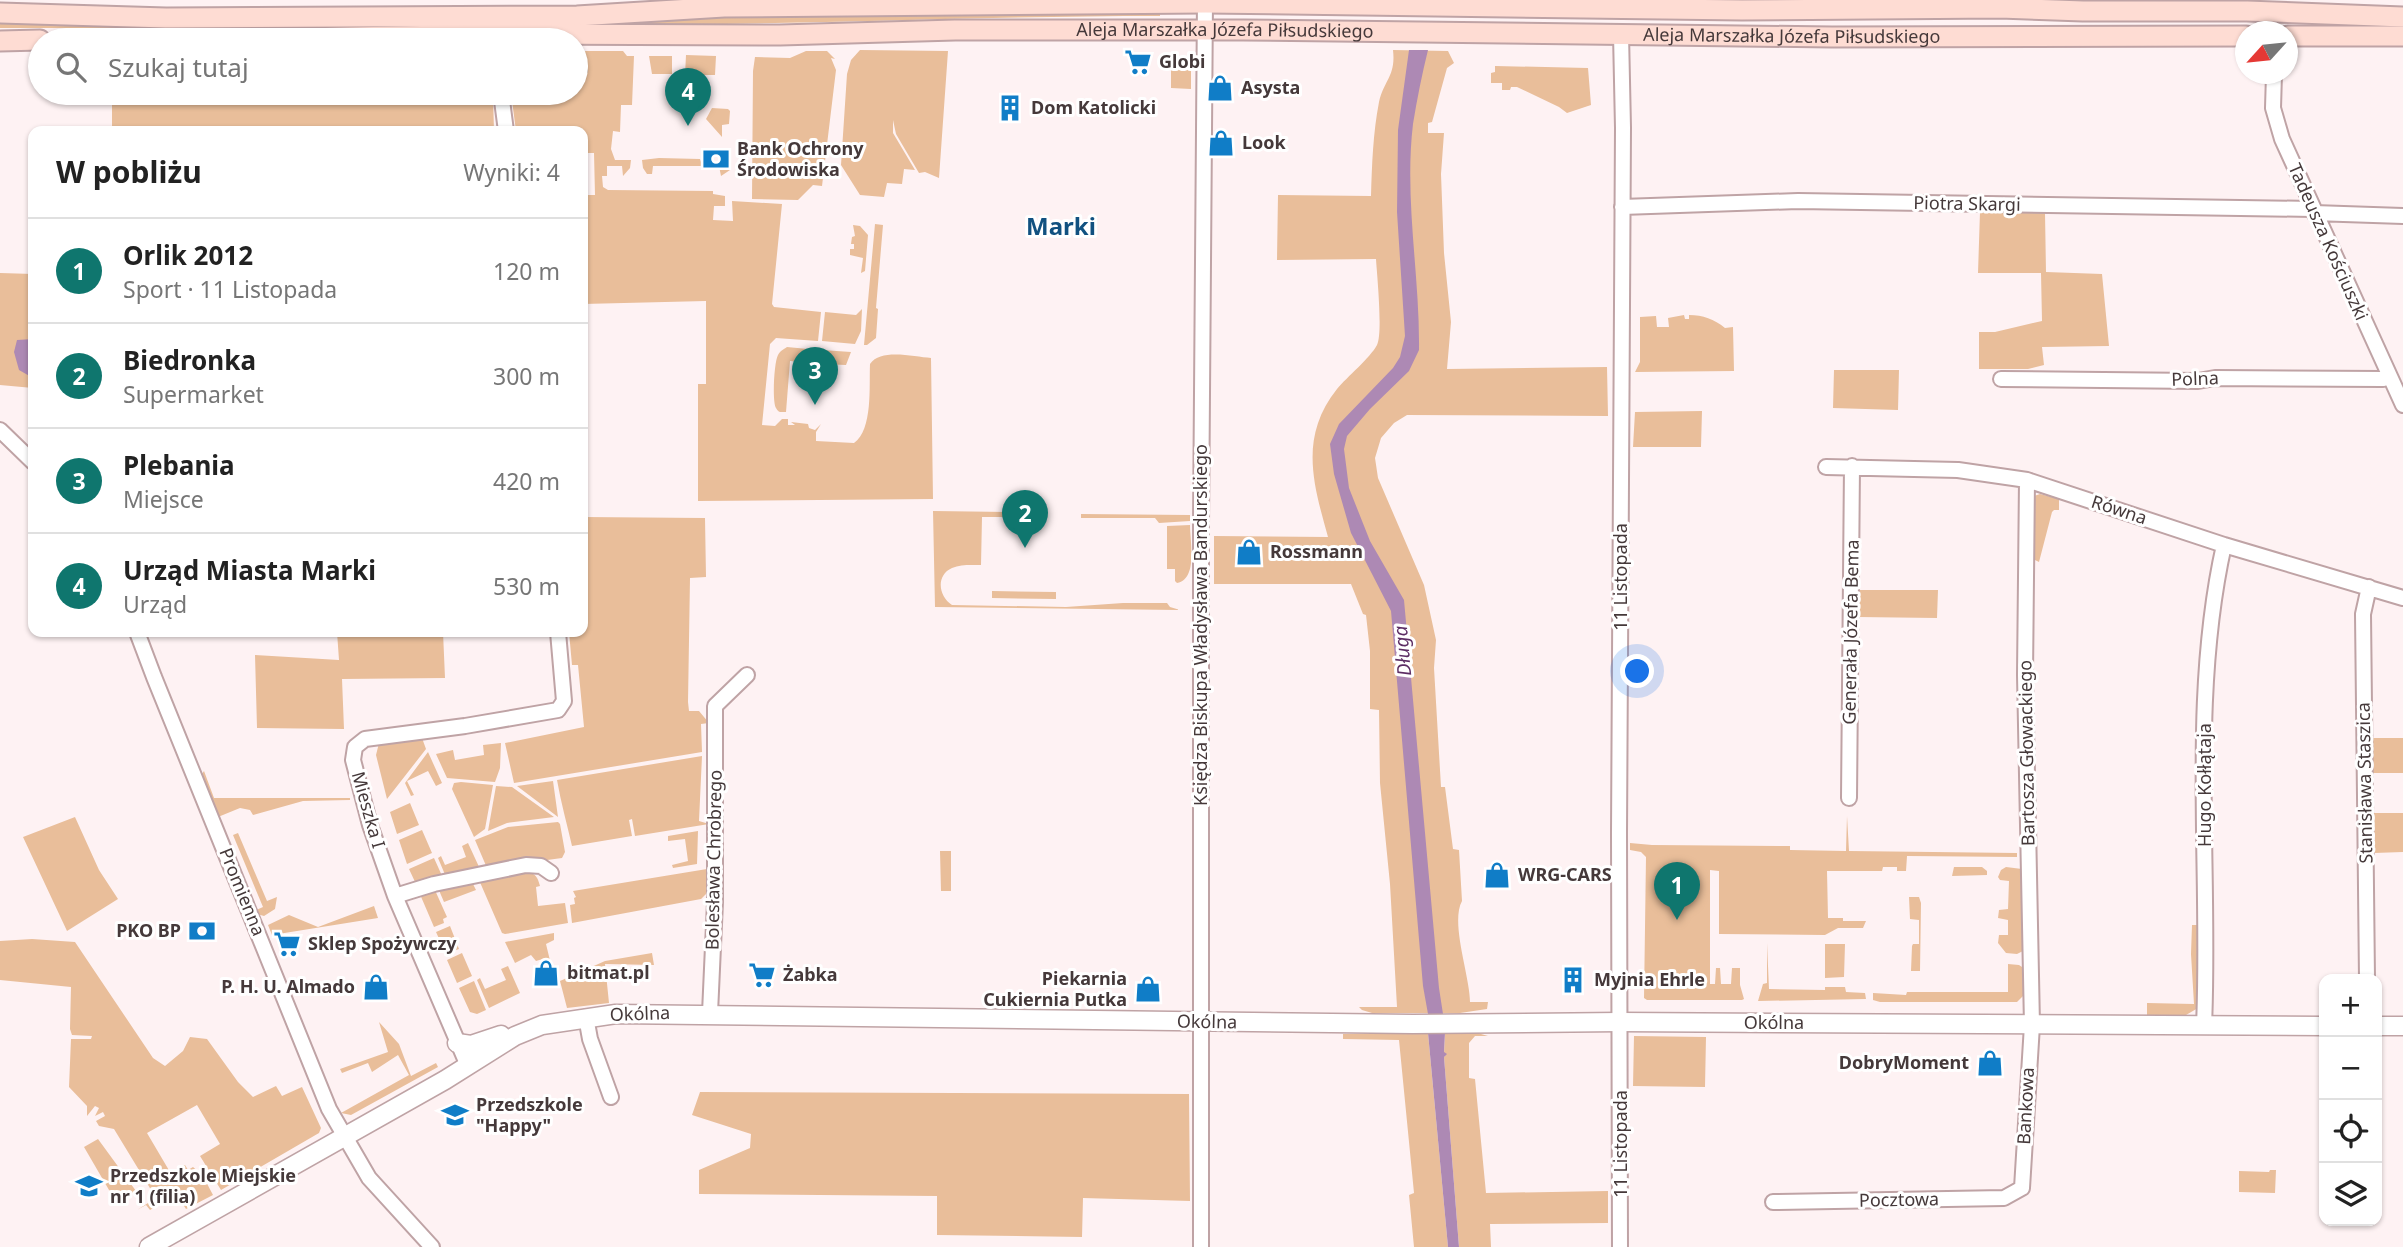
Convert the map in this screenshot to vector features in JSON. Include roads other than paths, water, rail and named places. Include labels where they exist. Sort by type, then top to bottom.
[{"type":"main road","name":"Aleja Marszałka Józefa Piłsudskiego","points":[[0,13],[159,18],[501,17],[628,14],[724,7],[1205,2],[1729,10],[2040,3],[2403,17]]},
{"type":"main road","name":"Aleja Marszałka Józefa Piłsudskiego","points":[[588,36],[780,35],[889,30],[1204,30],[1832,37],[2235,36]]},
{"type":"main road","points":[[2298,36],[2403,36]]},
{"type":"main road","points":[[0,40],[28,40]]},
{"type":"street","name":"Księdza Biskupa Władysława Bandurskiego","points":[[1201,1247],[1205,2]]},
{"type":"street","points":[[2038,36],[2040,3]]},
{"type":"street","name":"11 Listopada","points":[[1620,1247],[1621,34]]},
{"type":"street","name":"Tadeusza Kościuszki","points":[[2274,84],[2276,124],[2313,211],[2403,405]]},
{"type":"street","points":[[503,105],[505,126]]},
{"type":"street","name":"Piotra Skargi","points":[[1622,207],[1798,201],[2313,211],[2403,216]]},
{"type":"street","name":"Polna","points":[[2001,379],[2389,377]]},
{"type":"street","points":[[0,429],[28,457]]},
{"type":"street","name":"Generała Józefa Bema","points":[[1849,798],[1852,466]]},
{"type":"street","name":"Równa","points":[[1826,467],[1958,470],[2027,480],[2224,545],[2403,598]]},
{"type":"street","name":"Bartosza Głowackiego","points":[[2027,480],[2025,675],[2032,1025]]},
{"type":"street","name":"Hugo Kołłątaja","points":[[2204,1026],[2206,653],[2224,545]]},
{"type":"street","name":"Stanisława Staszica","points":[[2367,974],[2363,614],[2369,587]]},
{"type":"street","name":"Promienna","points":[[139,637],[329,1109],[369,1178],[432,1247]]},
{"type":"street","name":"Mieszka I","points":[[468,1066],[395,896],[363,800],[353,760],[357,743],[365,739],[558,710],[565,701],[559,637]]},
{"type":"street","name":"Bolesława Chrobrego","points":[[710,1013],[715,902],[715,706],[747,675]]},
{"type":"street","points":[[395,896],[434,884],[527,866],[541,866],[551,873]]},
{"type":"street","name":"Okólna","points":[[149,1247],[468,1066],[522,1032],[542,1025],[586,1017],[631,1013],[710,1013],[1413,1024],[1620,1022],[2319,1026]]},
{"type":"street","points":[[586,1017],[590,1040],[611,1097]]},
{"type":"street","name":"Bankowa","points":[[2022,1188],[2032,1025]]},
{"type":"street","points":[[2382,1026],[2403,1026]]},
{"type":"street","points":[[457,1043],[471,1045],[499,1035],[522,1032]]},
{"type":"street","name":"Pocztowa","points":[[1773,1202],[2004,1198],[2022,1188]]},
{"type":"water","name":"Długa","points":[[1409,50],[1428,50],[1413,124],[1410,181],[1419,350],[1409,371],[1347,436],[1344,449],[1349,488],[1370,541],[1404,600],[1443,1014],[1428,1014],[1423,986],[1391,611],[1351,533],[1334,474],[1330,444],[1339,424],[1393,368],[1400,357],[1405,336],[1397,212],[1398,130]]},
{"type":"water","points":[[28,339],[28,375],[19,370],[14,352],[17,340]]},
{"type":"water","points":[[1428,1033],[1445,1033],[1444,1052],[1447,1054],[1444,1057],[1459,1247],[1448,1247]]},
{"type":"place","name":"Globi","points":[[1138,62]]},
{"type":"place","name":"Asysta","points":[[1220,88]]},
{"type":"place","name":"Dom Katolicki","points":[[1010,108]]},
{"type":"place","name":"Urząd Miasta Marki","points":[[688,126]]},
{"type":"place","name":"Look","points":[[1221,143]]},
{"type":"place","name":"Bank Ochrony Środowiska","points":[[716,159]]},
{"type":"place","name":"Plebania","points":[[815,405]]},
{"type":"place","name":"Biedronka","points":[[1025,548]]},
{"type":"place","name":"Rossmann","points":[[1249,552]]},
{"type":"place","name":"WRG-CARS","points":[[1497,875]]},
{"type":"place","name":"Orlik 2012","points":[[1677,920]]},
{"type":"place","name":"PKO BP","points":[[202,931]]},
{"type":"place","name":"Sklep Spożywczy","points":[[287,944]]},
{"type":"place","name":"bitmat.pl","points":[[546,973]]},
{"type":"place","name":"Żabka","points":[[762,975]]},
{"type":"place","name":"Myjnia Ehrle","points":[[1573,980]]},
{"type":"place","name":"P. H. U. Almado","points":[[376,987]]},
{"type":"place","name":"Piekarnia Cukiernia Putka","points":[[1148,989]]},
{"type":"place","name":"DobryMoment","points":[[1990,1063]]},
{"type":"place","name":"Przedszkole \"Happy\"","points":[[455,1115]]},
{"type":"place","name":"Przedszkole Miejskie nr 1 (filia)","points":[[89,1186]]},
{"type":"district","name":"Marki","points":[[1061,227]]}]
